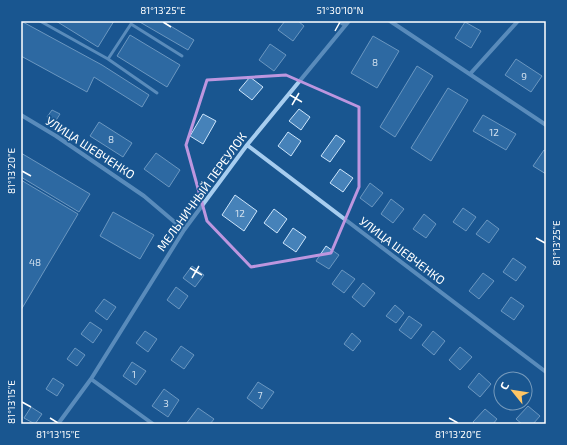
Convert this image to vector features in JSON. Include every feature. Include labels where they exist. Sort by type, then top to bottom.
[{"type":"street","points":[[339,21],[345,25]]},
{"type":"street","name":"МЕЛЬНИЧНЫЙ ПЕРЕУЛОК","points":[[58,424],[91,379],[184,230],[247,145],[349,21]]},
{"type":"street","points":[[390,21],[546,125]]},
{"type":"street","points":[[470,74],[518,21]]},
{"type":"street","name":"УЛИЦА ШЕВЧЕНКО","points":[[21,115],[56,136],[144,196],[184,230]]},
{"type":"street","name":"УЛИЦА ШЕВЧЕНКО","points":[[247,145],[546,372]]},
{"type":"street","points":[[91,379],[153,424]]},
{"type":"lane","points":[[40,21],[108,59],[157,93]]},
{"type":"lane","points":[[108,59],[132,24],[182,56]]},
{"type":"highlighted area","points":[[286,75],[359,107],[359,187],[331,253],[251,267],[207,221],[186,145],[207,80]]},
{"type":"building","points":[[21,21],[102,65],[149,95],[142,107],[94,77],[87,92],[21,56]]},
{"type":"building","points":[[56,21],[114,21],[98,47]]},
{"type":"building","points":[[138,21],[162,21],[194,40],[188,50]]},
{"type":"building","points":[[285,21],[298,21],[304,26],[293,41],[278,30]]},
{"type":"building","points":[[465,22],[481,31],[471,48],[455,38]]},
{"type":"building","points":[[130,35],[180,65],[167,87],[117,56]]},
{"type":"building","points":[[373,36],[399,51],[377,88],[351,73]]},
{"type":"building","points":[[270,44],[286,55],[274,71],[259,60]]},
{"type":"building","points":[[516,59],[542,76],[531,92],[505,75]]},
{"type":"building","points":[[417,66],[433,76],[395,137],[380,127]]},
{"type":"building","points":[[250,77],[263,87],[252,100],[239,90]]},
{"type":"building","points":[[448,88],[468,100],[431,161],[411,148]]},
{"type":"building","points":[[299,109],[310,117],[301,130],[289,121]]},
{"type":"building","points":[[52,110],[60,114],[55,122],[47,117]]},
{"type":"building","points":[[203,114],[216,121],[203,144],[190,136]]},
{"type":"building","points":[[483,115],[516,134],[506,150],[473,131]]},
{"type":"building","points":[[99,122],[132,143],[123,157],[90,136]]},
{"type":"building","points":[[288,132],[301,141],[291,156],[278,146]]},
{"type":"building","points":[[336,135],[345,141],[330,162],[321,156]]},
{"type":"building","points":[[544,150],[546,151],[546,174],[533,166]]},
{"type":"building","points":[[21,153],[90,194],[79,212],[21,177]]},
{"type":"building","points":[[156,153],[180,170],[169,187],[144,169]]},
{"type":"building","points":[[340,169],[353,178],[343,192],[330,183]]},
{"type":"building","points":[[21,180],[78,214],[21,310]]},
{"type":"building","points":[[370,183],[383,193],[372,207],[360,198]]},
{"type":"building","points":[[235,195],[257,211],[244,231],[222,215]]},
{"type":"building","points":[[391,199],[404,209],[393,223],[381,214]]},
{"type":"building","points":[[463,208],[476,217],[466,231],[453,222]]},
{"type":"building","points":[[274,209],[287,219],[277,233],[264,223]]},
{"type":"building","points":[[113,212],[154,235],[140,259],[100,236]]},
{"type":"building","points":[[424,214],[436,224],[426,238],[413,229]]},
{"type":"building","points":[[487,220],[499,229],[489,243],[476,234]]},
{"type":"building","points":[[293,228],[306,237],[296,252],[283,243]]},
{"type":"building","points":[[326,246],[339,255],[329,269],[316,261]]},
{"type":"building","points":[[513,258],[526,267],[516,281],[503,272]]},
{"type":"building","points":[[192,266],[204,275],[195,287],[183,278]]},
{"type":"building","points":[[342,270],[355,279],[344,293],[332,284]]},
{"type":"building","points":[[483,273],[494,281],[479,299],[469,291]]},
{"type":"building","points":[[363,283],[375,293],[364,307],[352,297]]},
{"type":"building","points":[[176,287],[188,296],[179,309],[167,300]]},
{"type":"building","points":[[511,297],[524,306],[514,320],[501,311]]},
{"type":"building","points":[[104,299],[116,307],[107,320],[95,311]]},
{"type":"building","points":[[395,305],[404,313],[396,323],[386,316]]},
{"type":"building","points":[[409,316],[422,325],[411,339],[399,330]]},
{"type":"building","points":[[90,322],[102,330],[93,343],[81,334]]},
{"type":"building","points":[[145,331],[157,339],[148,352],[136,343]]},
{"type":"building","points":[[433,331],[445,341],[434,355],[422,345]]},
{"type":"building","points":[[352,333],[361,341],[353,351],[344,344]]},
{"type":"building","points":[[181,346],[194,355],[184,369],[171,360]]},
{"type":"building","points":[[460,347],[472,357],[460,370],[449,360]]},
{"type":"building","points":[[75,348],[85,355],[77,366],[67,359]]},
{"type":"building","points":[[132,362],[146,371],[136,385],[123,376]]},
{"type":"building","points":[[479,373],[491,384],[480,397],[468,387]]},
{"type":"building","points":[[53,378],[64,385],[57,396],[46,389]]},
{"type":"building","points":[[258,382],[274,392],[262,409],[247,398]]},
{"type":"building","points":[[164,389],[179,400],[168,417],[152,406]]},
{"type":"building","points":[[31,407],[42,414],[35,424],[24,418]]},
{"type":"building","points":[[198,408],[214,419],[210,424],[186,424]]},
{"type":"building","points":[[485,409],[497,419],[493,424],[475,424],[473,422]]},
{"type":"building","points":[[533,410],[540,416],[533,424],[522,424],[516,419],[523,411]]}]
